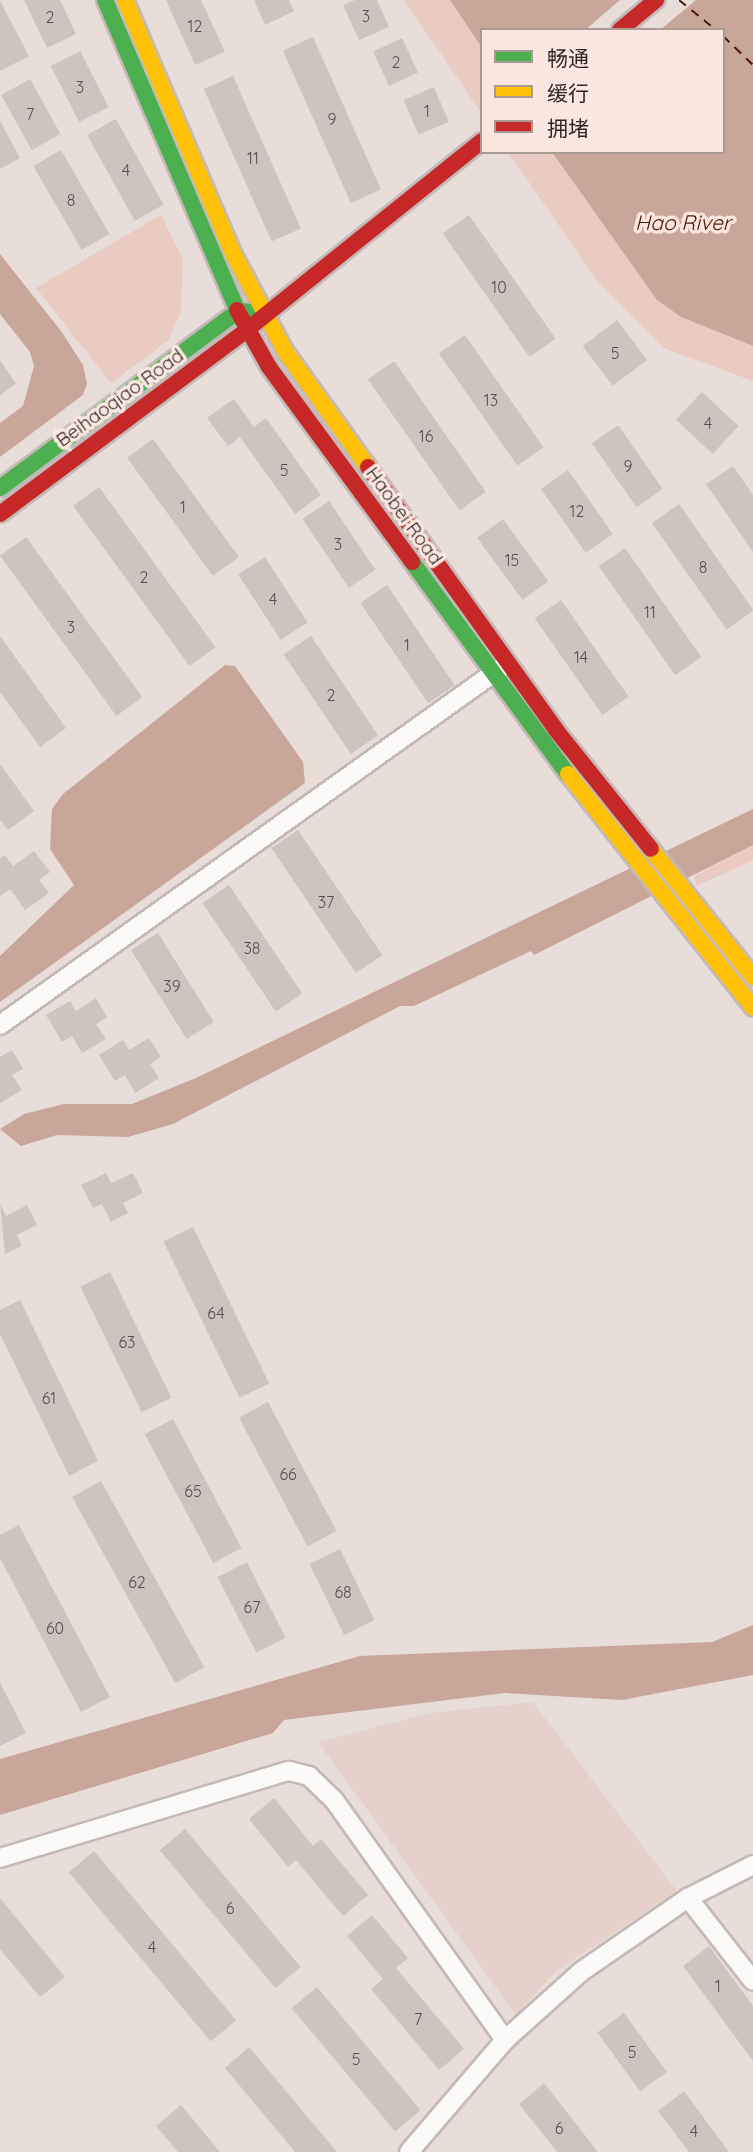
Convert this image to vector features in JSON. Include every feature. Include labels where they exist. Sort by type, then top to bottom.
[{"type":"street","name":"Haobei Road","points":[[105,0],[238,311],[283,386],[501,668],[678,889],[753,977]]},
{"type":"street","name":"Haobei Road","points":[[125,0],[263,313],[327,415],[631,860],[753,1007]]},
{"type":"street","points":[[622,28],[656,0]]},
{"type":"street","name":"Beihaoqiao Road","points":[[0,514],[248,329],[263,313],[480,143]]},
{"type":"street","points":[[238,311],[263,313]]},
{"type":"street","name":"Beihaoqiao Road","points":[[0,488],[238,311]]},
{"type":"street","points":[[0,1025],[501,668]]},
{"type":"street","points":[[0,1858],[289,1771],[309,1776],[334,1800],[505,2040]]},
{"type":"street","points":[[409,2152],[505,2040],[582,1971],[688,1898],[753,1865]]},
{"type":"street","points":[[688,1898],[753,1981]]},
{"type":"shaded area","points":[[404,0],[450,0],[480,45],[480,111]]},
{"type":"shaded area","points":[[509,154],[553,154],[657,300],[681,317],[753,346],[753,381],[664,348],[598,282]]},
{"type":"shaded area","points":[[161,215],[183,260],[181,311],[169,340],[111,383],[36,288]]},
{"type":"shaded area","points":[[753,845],[753,860],[697,886],[694,876]]},
{"type":"shaded area","points":[[533,1702],[677,1891],[555,1972],[516,2015],[318,1742],[431,1713]]},
{"type":"water","name":"Hao River","points":[[450,0],[753,0],[753,346],[681,317],[657,300],[553,154],[725,154],[725,28],[480,28],[480,45]]},
{"type":"water","points":[[0,254],[61,331],[83,365],[87,384],[83,395],[0,457],[0,423],[23,406],[34,366],[30,352],[0,314]]},
{"type":"water","points":[[225,665],[235,666],[303,762],[305,783],[0,1002],[0,956],[74,885],[50,849],[52,809],[63,794]]},
{"type":"water","points":[[753,809],[753,845],[534,955],[531,951],[414,1006],[400,1006],[173,1124],[128,1137],[57,1135],[21,1146],[0,1129],[24,1114],[64,1104],[132,1104],[196,1078]]},
{"type":"water","points":[[753,1625],[753,1675],[622,1700],[505,1693],[284,1720],[273,1733],[0,1815],[0,1759],[360,1656],[712,1642]]},
{"type":"pier","points":[[620,0],[696,0],[662,28],[587,28]]},
{"type":"building","points":[[24,0],[60,0],[76,34],[47,48]]},
{"type":"building","points":[[166,0],[201,0],[225,52],[195,65]]},
{"type":"building","points":[[254,0],[289,0],[294,11],[265,25]]},
{"type":"building","points":[[355,0],[377,0],[389,27],[359,40],[343,5]]},
{"type":"building","points":[[0,1],[29,56],[0,71]]},
{"type":"building","points":[[313,37],[381,190],[351,203],[283,50]]},
{"type":"building","points":[[402,38],[418,72],[389,86],[373,52]]},
{"type":"building","points":[[80,51],[109,107],[79,122],[51,66]]},
{"type":"building","points":[[233,76],[301,229],[272,242],[204,89]]},
{"type":"building","points":[[30,79],[61,134],[32,150],[1,95]]},
{"type":"building","points":[[434,87],[449,122],[418,135],[404,100]]},
{"type":"building","points":[[116,119],[164,205],[135,221],[87,135]]},
{"type":"building","points":[[0,121],[20,158],[0,169]]},
{"type":"building","points":[[61,150],[110,234],[82,250],[33,166]]},
{"type":"building","points":[[469,215],[556,339],[529,357],[443,233]]},
{"type":"building","points":[[617,320],[647,360],[613,386],[583,346]]},
{"type":"building","points":[[465,335],[544,447],[517,466],[439,353]]},
{"type":"building","points":[[0,360],[16,384],[0,395]]},
{"type":"building","points":[[394,361],[486,492],[460,510],[368,379]]},
{"type":"building","points":[[702,392],[739,426],[713,454],[676,420]]},
{"type":"building","points":[[234,399],[254,427],[266,418],[321,495],[295,514],[240,437],[228,446],[207,418]]},
{"type":"building","points":[[618,425],[663,489],[637,507],[592,443]]},
{"type":"building","points":[[153,439],[239,557],[213,576],[127,458]]},
{"type":"building","points":[[733,466],[753,495],[753,552],[706,484]]},
{"type":"building","points":[[568,470],[613,534],[586,553],[541,489]]},
{"type":"building","points":[[99,487],[215,647],[189,666],[73,506]]},
{"type":"building","points":[[329,501],[375,570],[349,588],[302,519]]},
{"type":"building","points":[[679,504],[753,610],[727,629],[652,523]]},
{"type":"building","points":[[503,519],[548,581],[522,600],[477,538]]},
{"type":"building","points":[[26,537],[142,697],[116,716],[0,556]]},
{"type":"building","points":[[625,548],[701,657],[675,675],[599,566]]},
{"type":"building","points":[[265,557],[307,622],[281,640],[238,574]]},
{"type":"building","points":[[387,585],[455,685],[428,703],[360,603]]},
{"type":"building","points":[[561,600],[629,697],[602,715],[535,618]]},
{"type":"building","points":[[0,636],[66,728],[40,747],[0,692]]},
{"type":"building","points":[[311,636],[378,735],[351,754],[284,654]]},
{"type":"building","points":[[0,764],[34,811],[8,830],[0,820]]},
{"type":"building","points":[[298,830],[382,955],[356,973],[271,848]]},
{"type":"building","points":[[34,851],[50,872],[39,880],[49,893],[25,910],[10,889],[0,896],[0,858],[5,855],[13,866]]},
{"type":"building","points":[[229,885],[302,994],[276,1011],[202,903]]},
{"type":"building","points":[[158,933],[214,1022],[187,1039],[131,950]]},
{"type":"building","points":[[96,998],[107,1017],[96,1024],[106,1039],[82,1053],[72,1036],[62,1042],[46,1015],[70,1001],[76,1011]]},
{"type":"building","points":[[149,1038],[161,1057],[150,1064],[159,1078],[135,1093],[125,1075],[115,1081],[99,1055],[123,1040],[129,1050]]},
{"type":"building","points":[[12,1050],[23,1069],[12,1075],[22,1090],[0,1103],[0,1057]]},
{"type":"building","points":[[106,1173],[111,1183],[133,1173],[143,1193],[123,1203],[128,1213],[111,1222],[102,1204],[93,1208],[81,1185]]},
{"type":"building","points":[[0,1204],[6,1216],[27,1205],[37,1225],[17,1235],[22,1246],[5,1254]]},
{"type":"building","points":[[193,1227],[269,1383],[240,1398],[163,1241]]},
{"type":"building","points":[[110,1272],[171,1398],[142,1412],[80,1286]]},
{"type":"building","points":[[20,1300],[98,1461],[69,1476],[0,1334],[0,1310]]},
{"type":"building","points":[[268,1402],[337,1531],[307,1546],[239,1417]]},
{"type":"building","points":[[173,1419],[242,1548],[213,1563],[145,1434]]},
{"type":"building","points":[[101,1481],[204,1667],[175,1683],[72,1497]]},
{"type":"building","points":[[19,1525],[110,1697],[81,1712],[0,1558],[0,1535]]},
{"type":"building","points":[[340,1549],[375,1620],[344,1635],[309,1564]]},
{"type":"building","points":[[247,1562],[286,1638],[256,1653],[218,1577]]},
{"type":"building","points":[[0,1683],[26,1733],[0,1746]]},
{"type":"building","points":[[274,1798],[313,1846],[321,1839],[368,1895],[343,1916],[296,1860],[288,1867],[249,1819]]},
{"type":"building","points":[[185,1829],[301,1967],[275,1988],[160,1850]]},
{"type":"building","points":[[94,1851],[236,2020],[211,2042],[69,1872]]},
{"type":"building","points":[[0,1898],[65,1977],[40,1997],[0,1949]]},
{"type":"building","points":[[372,1915],[408,1958],[396,1968],[464,2049],[439,2070],[371,1989],[383,1979],[347,1936]]},
{"type":"building","points":[[709,1946],[753,2006],[753,2061],[683,1966]]},
{"type":"building","points":[[317,1987],[420,2110],[395,2132],[292,2008]]},
{"type":"building","points":[[624,2013],[667,2072],[640,2091],[597,2032]]},
{"type":"building","points":[[249,2047],[337,2152],[295,2152],[225,2068]]},
{"type":"building","points":[[544,2083],[598,2152],[557,2152],[519,2104]]},
{"type":"building","points":[[684,2091],[729,2152],[689,2152],[658,2111]]},
{"type":"building","points":[[181,2105],[220,2152],[178,2152],[156,2126]]},
{"type":"ferry route","points":[[679,0],[714,28]]},
{"type":"ferry route","points":[[725,38],[753,65]]},
{"type":"traffic: fast","points":[[105,0],[237,310]]},
{"type":"traffic: fast","points":[[0,488],[238,311],[253,312]]},
{"type":"traffic: fast","points":[[412,562],[568,774]]},
{"type":"traffic: slow","points":[[125,0],[234,255],[285,351],[368,467]]},
{"type":"traffic: slow","points":[[568,774],[753,1007]]},
{"type":"traffic: slow","points":[[651,849],[753,977]]},
{"type":"traffic: jam","points":[[622,28],[656,0]]},
{"type":"traffic: jam","points":[[0,514],[248,329],[480,143]]},
{"type":"traffic: jam","points":[[237,310],[269,367],[412,562]]},
{"type":"traffic: jam","points":[[368,467],[556,730],[651,849]]}]
